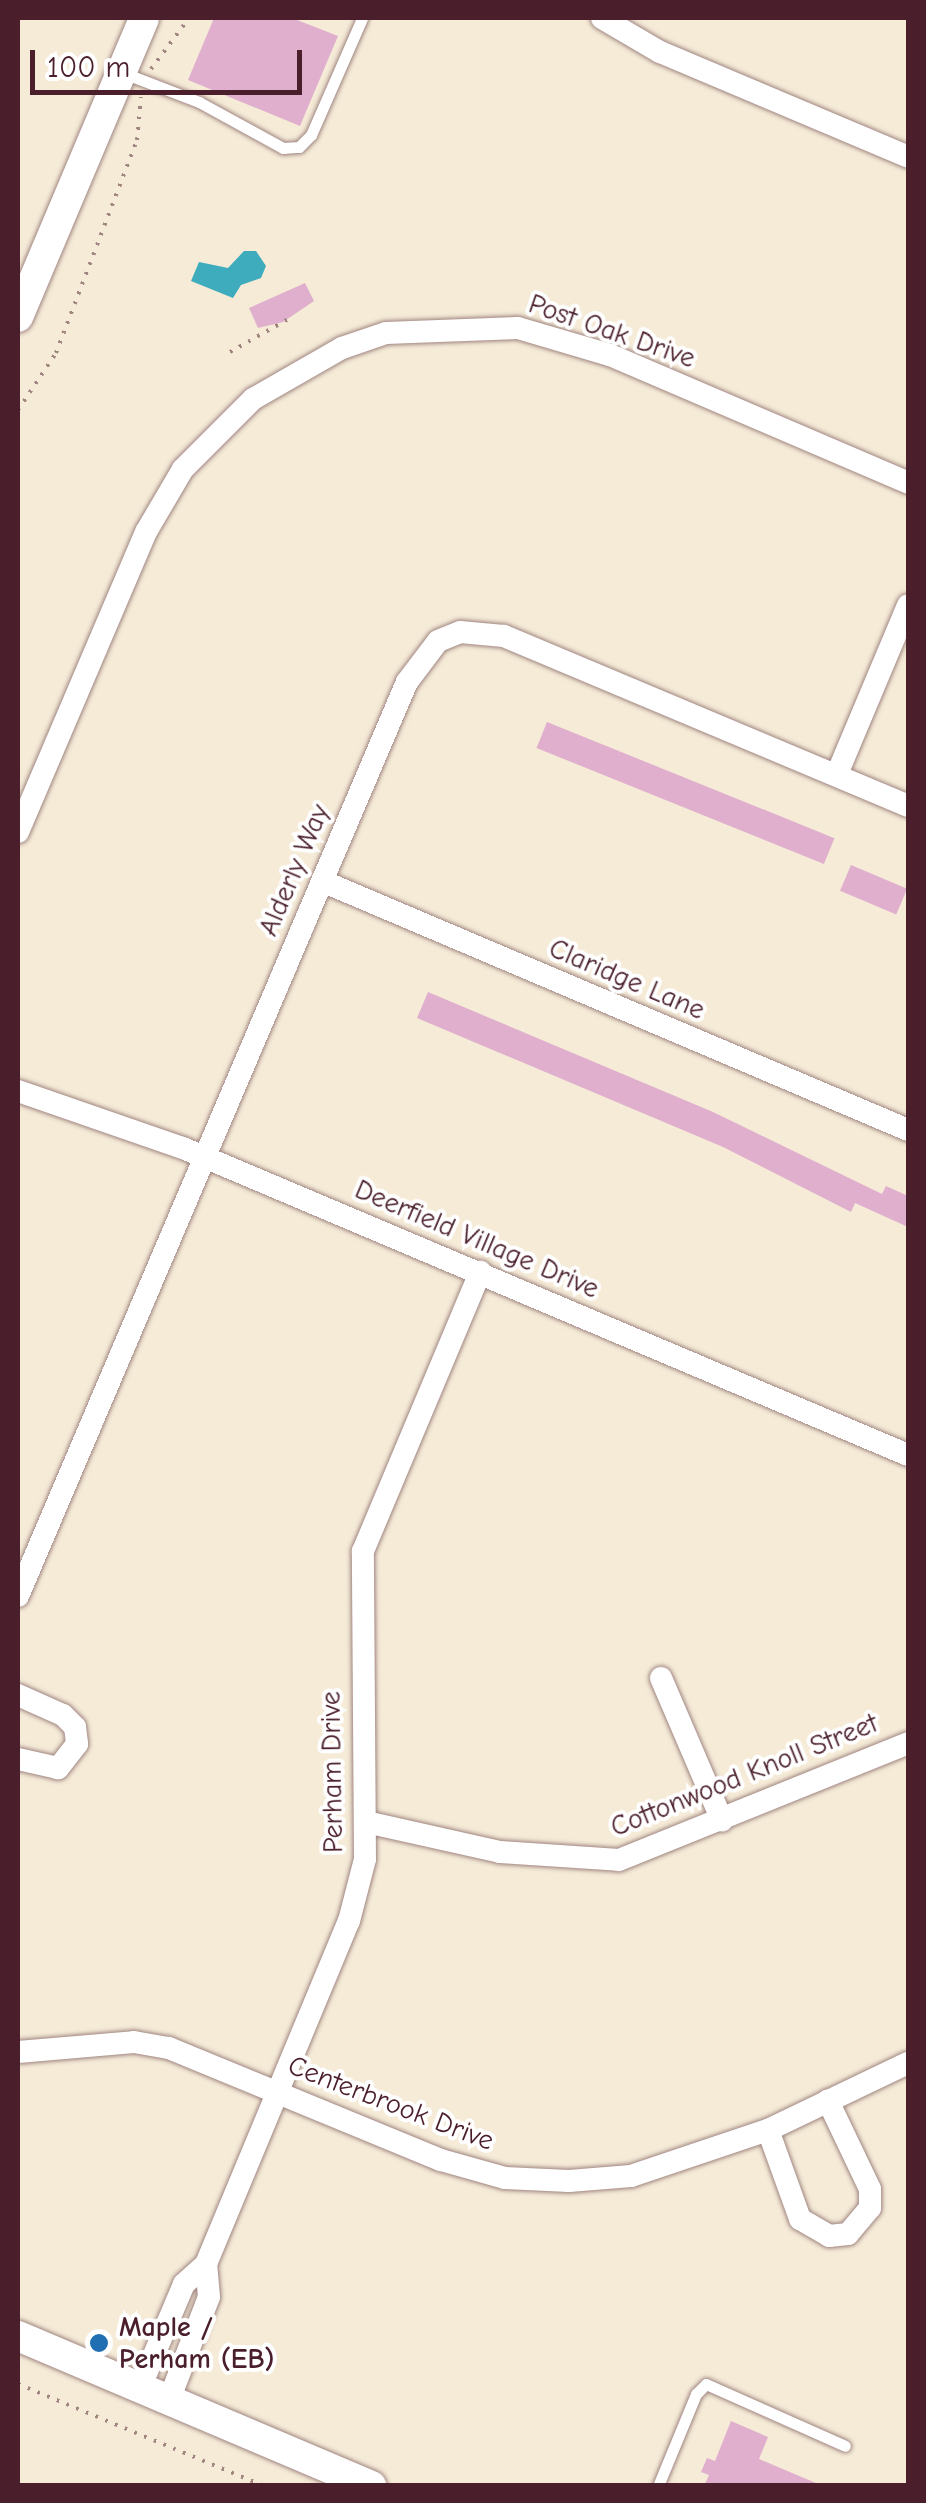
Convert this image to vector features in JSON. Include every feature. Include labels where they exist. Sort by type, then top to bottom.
[{"type":"main road","points":[[18,318],[134,77],[144,18]]},
{"type":"main road","points":[[18,2336],[371,2486]]},
{"type":"street","points":[[602,18],[677,59],[908,157]]},
{"type":"street","name":"Post Oak Drive","points":[[18,832],[146,532],[183,469],[253,398],[342,348],[386,333],[518,328],[628,362],[908,483]]},
{"type":"street","points":[[837,774],[908,606]]},
{"type":"street","name":"Alderly Way","points":[[18,1596],[407,682],[423,655],[460,632],[504,636],[908,806]]},
{"type":"street","name":"Claridge Lane","points":[[322,881],[908,1130]]},
{"type":"street","name":"Deerfield Village Drive","points":[[18,1091],[204,1157],[908,1454]]},
{"type":"street","name":"Perham Drive","points":[[140,2388],[184,2284],[206,2264],[350,1921],[365,1859],[363,1550],[480,1272]]},
{"type":"street","points":[[661,1678],[722,1820]]},
{"type":"street","points":[[18,1695],[63,1715],[76,1727],[77,1744],[58,1768],[18,1759]]},
{"type":"street","name":"Cottonwood Knoll Street","points":[[366,1822],[500,1852],[618,1860],[908,1743]]},
{"type":"street","name":"Centerbrook Drive","points":[[18,2052],[134,2042],[170,2048],[441,2160],[505,2178],[631,2176],[768,2130],[908,2063]]},
{"type":"street","points":[[768,2130],[800,2219],[829,2236],[848,2234],[870,2208],[870,2189],[828,2101]]},
{"type":"street","name":"Perham Drive","points":[[169,2400],[209,2297],[206,2264]]},
{"type":"lane","points":[[134,77],[199,102],[282,148],[299,146],[311,135],[362,18]]},
{"type":"lane","points":[[658,2486],[696,2394],[706,2384],[844,2446]]},
{"type":"path","points":[[18,410],[56,353],[137,140],[134,77],[189,18]]},
{"type":"path","points":[[230,352],[290,318]]},
{"type":"path","points":[[18,2384],[264,2486]]},
{"type":"water","points":[[244,251],[256,251],[266,266],[261,278],[241,285],[233,298],[191,281],[199,262],[228,268]]},
{"type":"building","points":[[214,18],[292,18],[338,36],[300,126],[188,80]]},
{"type":"building","points":[[305,283],[314,301],[283,322],[258,328],[249,308]]},
{"type":"building","points":[[547,722],[834,838],[824,864],[537,748]]},
{"type":"building","points":[[851,865],[907,889],[896,915],[840,891]]},
{"type":"building","points":[[428,992],[713,1112],[882,1194],[886,1186],[908,1196],[908,1227],[855,1203],[851,1212],[723,1147],[417,1018]]},
{"type":"building","points":[[731,2421],[768,2437],[759,2459],[823,2486],[704,2486],[709,2475],[701,2472],[707,2458],[715,2461]]},
{"type":"place","name":"Maple / Perham (EB)","points":[[99,2343]]}]
